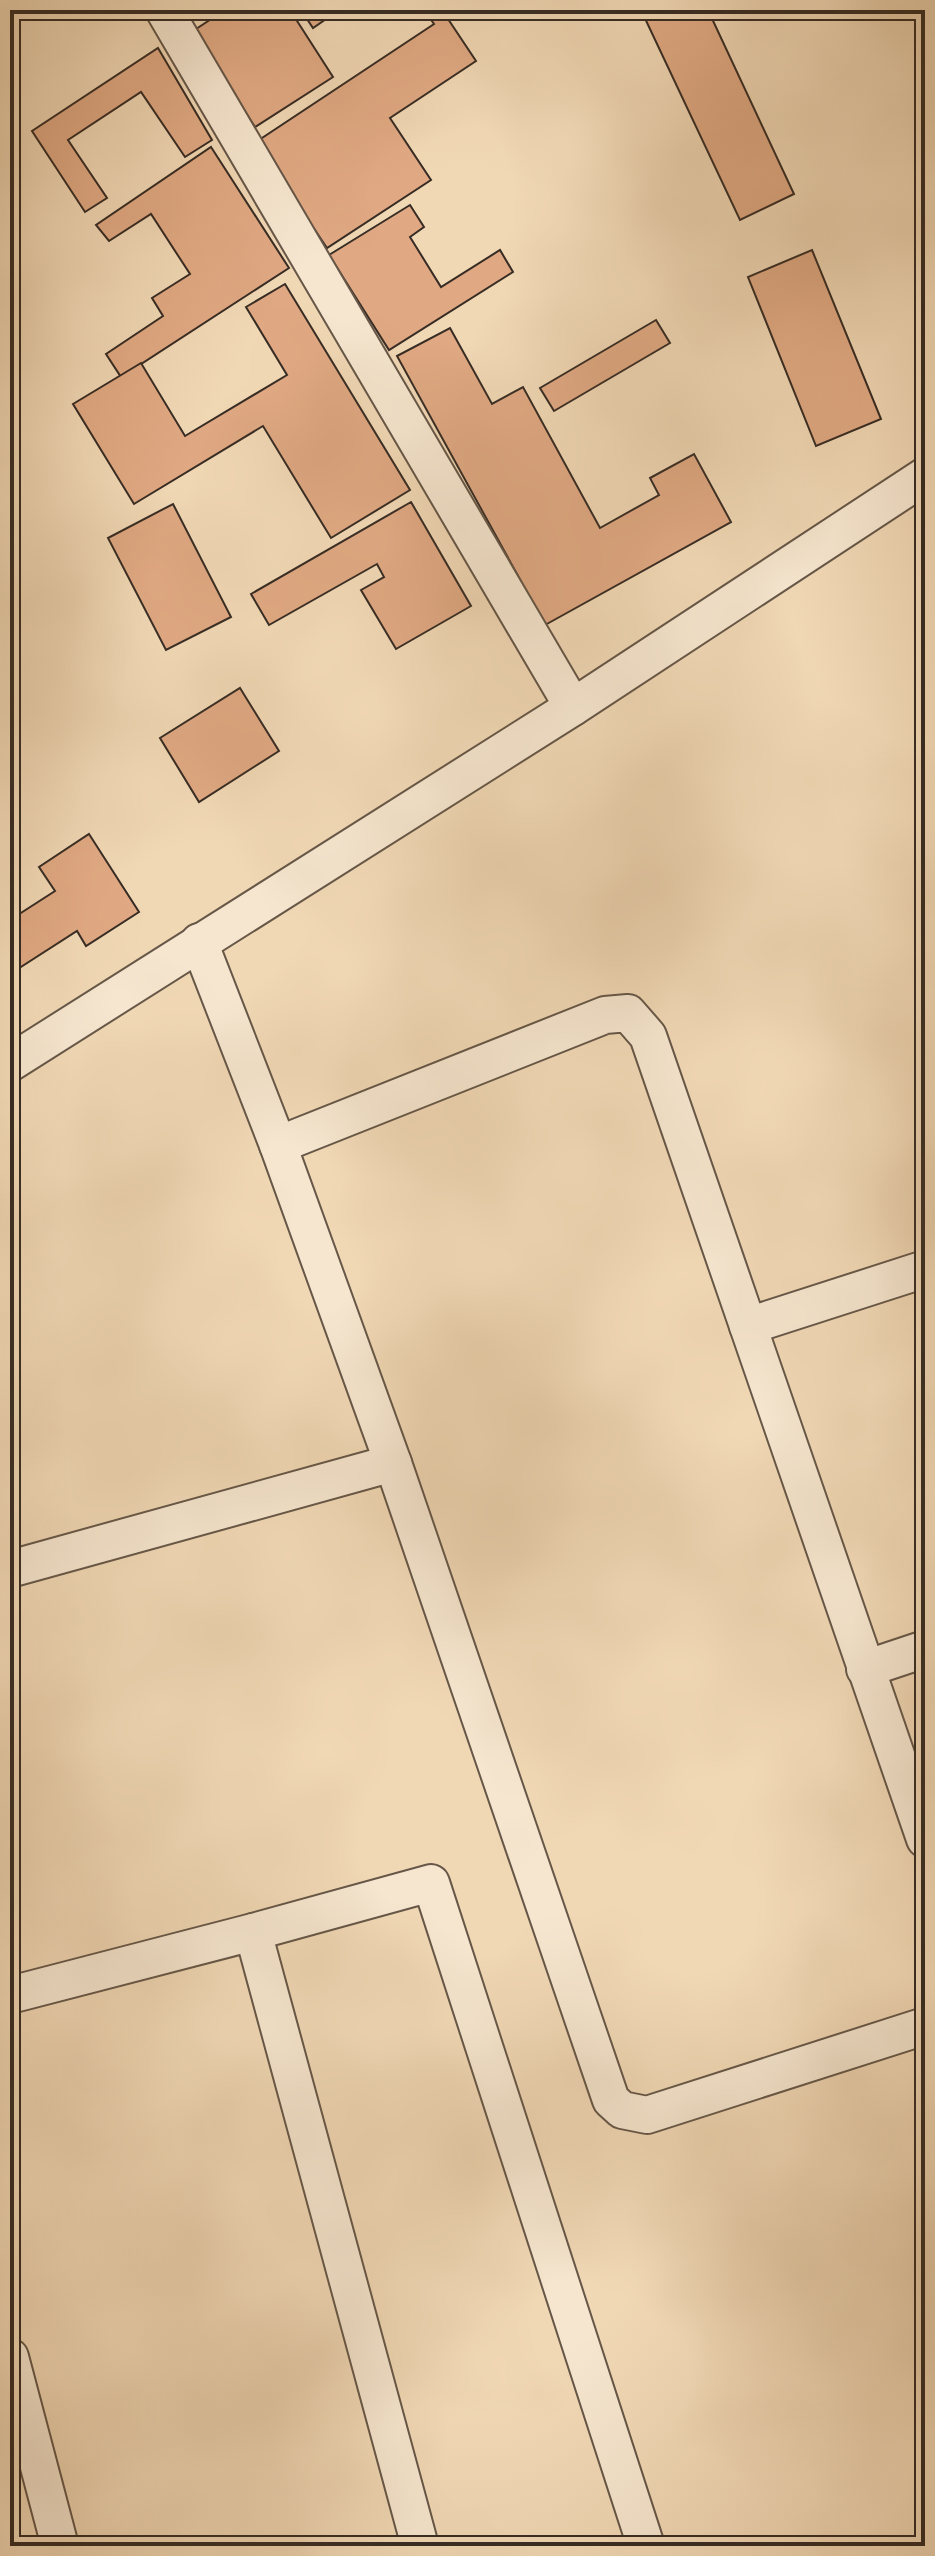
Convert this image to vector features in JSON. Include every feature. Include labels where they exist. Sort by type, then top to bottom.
[{"type":"street","points":[[164,10],[573,707]]},
{"type":"street","points":[[10,1063],[573,707],[925,476]]},
{"type":"street","points":[[199,942],[278,1145],[393,1463],[611,2100],[622,2110],[647,2115],[925,2026]]},
{"type":"street","points":[[278,1145],[605,1015],[628,1013],[648,1036],[925,1839]]},
{"type":"street","points":[[748,1326],[925,1269]]},
{"type":"street","points":[[10,1569],[393,1463]]},
{"type":"street","points":[[865,1669],[925,1649]]},
{"type":"street","points":[[10,1995],[431,1883],[646,2546]]},
{"type":"street","points":[[253,1932],[420,2546]]},
{"type":"street","points":[[10,2357],[60,2546]]},
{"type":"building","points":[[225,10],[290,10],[333,77],[255,127],[193,31]]},
{"type":"building","points":[[301,10],[339,10],[313,28]]},
{"type":"building","points":[[424,10],[442,10],[476,61],[390,118],[431,180],[327,248],[256,142],[434,24]]},
{"type":"building","points":[[641,10],[708,10],[794,194],[740,220]]},
{"type":"building","points":[[158,48],[212,140],[185,157],[141,92],[68,140],[107,198],[85,212],[32,131]]},
{"type":"building","points":[[211,147],[289,268],[121,377],[106,354],[163,316],[152,298],[190,274],[151,214],[109,241],[96,225]]},
{"type":"building","points":[[410,205],[424,227],[410,237],[441,287],[500,250],[513,272],[389,350],[329,255]]},
{"type":"building","points":[[812,250],[881,419],[816,446],[748,277]]},
{"type":"building","points":[[285,284],[410,490],[331,538],[263,426],[134,504],[73,404],[141,363],[185,436],[287,375],[246,307]]},
{"type":"building","points":[[656,320],[670,343],[554,411],[540,388]]},
{"type":"building","points":[[450,328],[492,404],[523,387],[600,528],[659,495],[650,478],[694,454],[731,522],[545,625],[397,356]]},
{"type":"building","points":[[411,502],[471,606],[396,649],[361,590],[384,577],[377,564],[269,625],[251,594]]},
{"type":"building","points":[[173,504],[231,617],[166,650],[108,538]]},
{"type":"building","points":[[240,688],[279,751],[199,802],[160,738]]},
{"type":"building","points":[[89,834],[139,912],[86,946],[77,931],[10,974],[10,920],[55,891],[39,867]]}]
